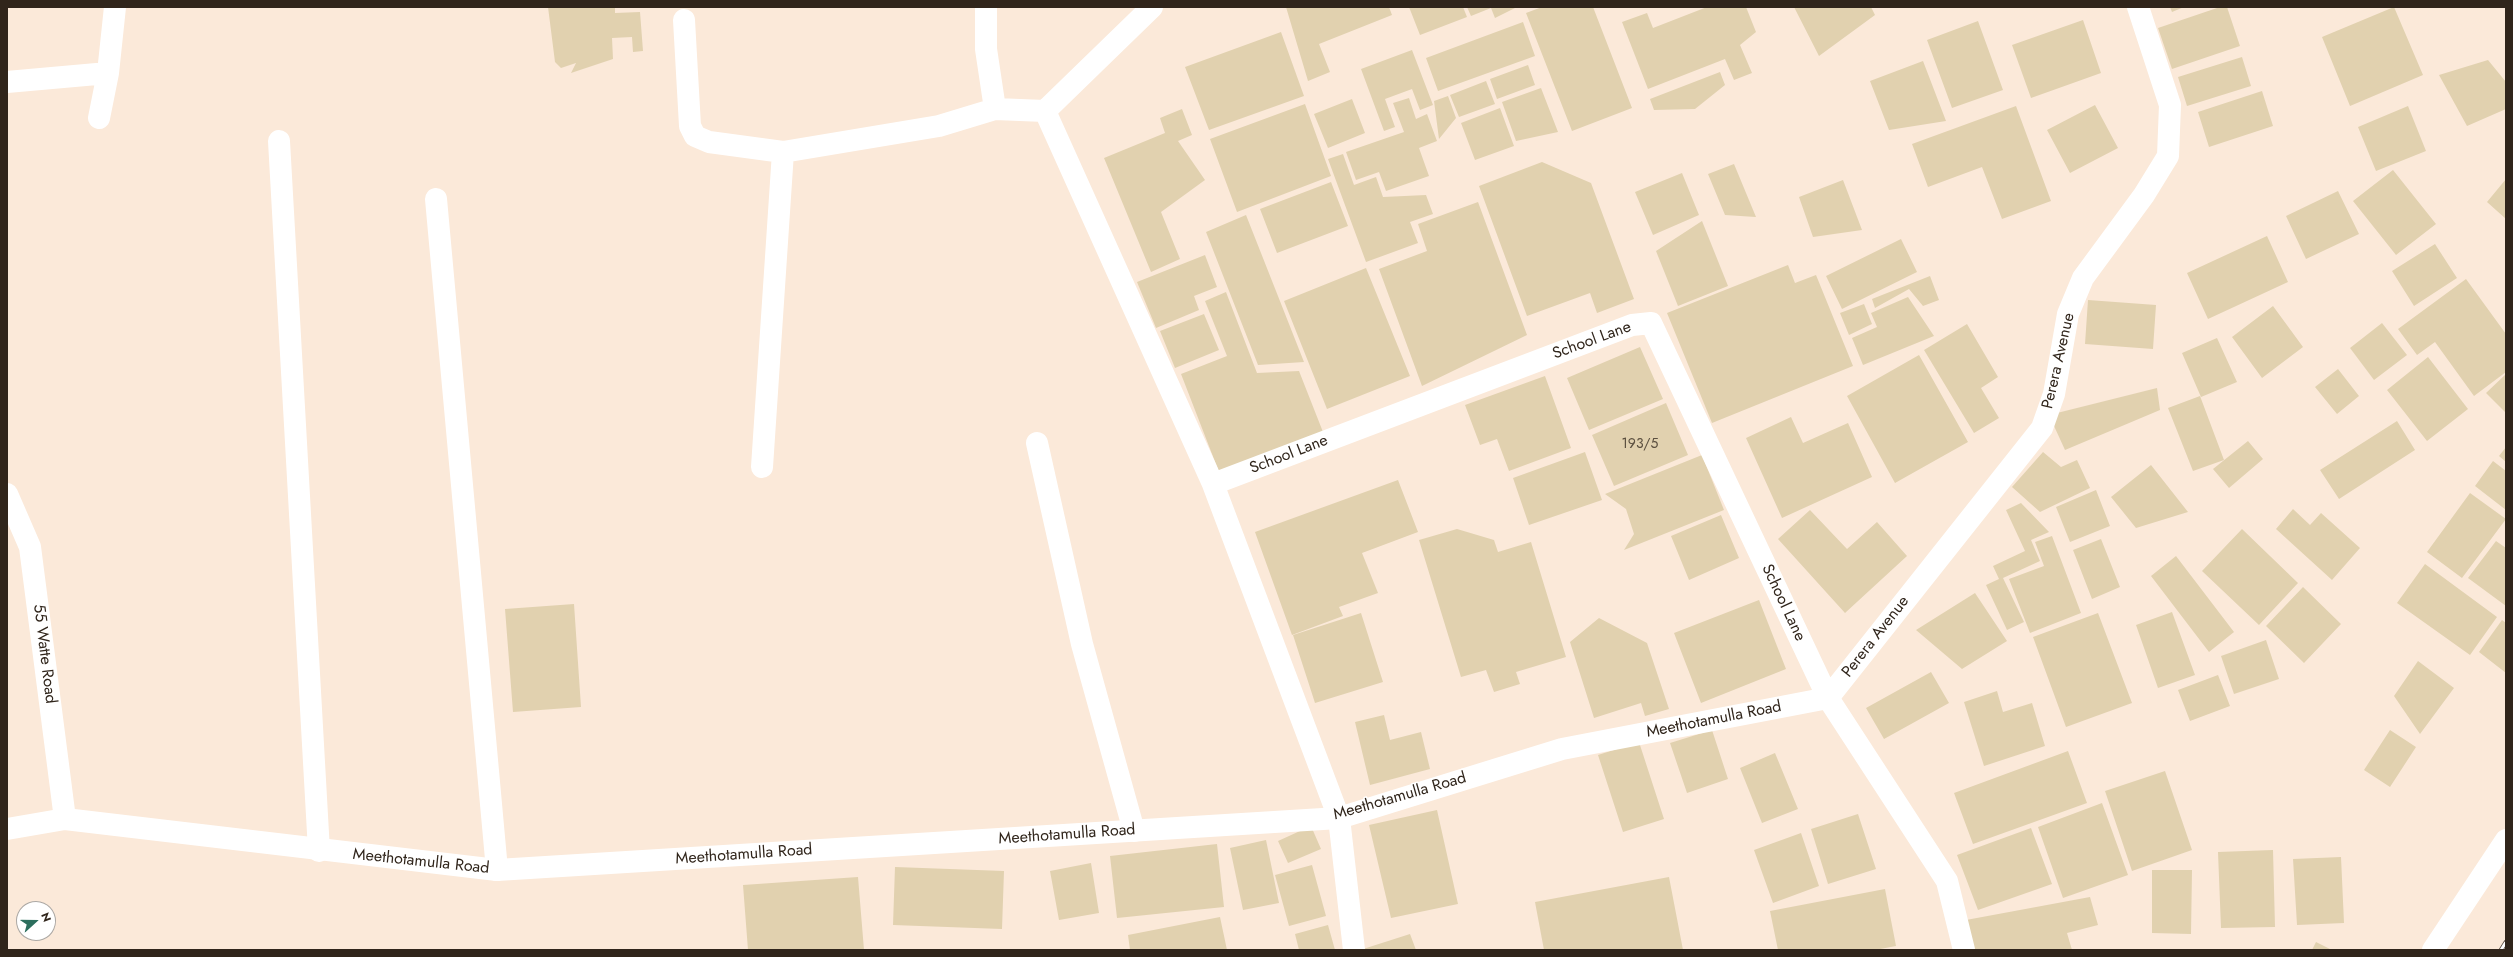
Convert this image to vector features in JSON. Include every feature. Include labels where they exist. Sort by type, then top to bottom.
[{"type":"street","points":[[99,118],[108,73],[115,7]]},
{"type":"street","points":[[986,7],[986,49],[995,109]]},
{"type":"street","points":[[684,20],[690,126],[695,136],[709,142],[783,152],[939,126],[995,109],[1045,110],[1152,7]]},
{"type":"street","name":"Perera Avenue","points":[[1828,698],[2042,428],[2054,394],[2068,314],[2083,278],[2144,195],[2168,156],[2170,105],[2138,7]]},
{"type":"street","points":[[7,82],[108,73]]},
{"type":"street","points":[[1045,110],[1213,484],[1339,818],[1354,950]]},
{"type":"street","points":[[279,141],[319,851]]},
{"type":"street","points":[[762,467],[783,152]]},
{"type":"street","points":[[436,199],[497,870]]},
{"type":"street","name":"School Lane","points":[[1213,484],[1624,328],[1651,323],[1828,698]]},
{"type":"street","points":[[1037,444],[1082,644],[1134,831]]},
{"type":"street","name":"55 Watte Road","points":[[7,494],[30,547],[65,819]]},
{"type":"street","points":[[1828,698],[1947,881],[1964,950]]},
{"type":"street","name":"Meethotamulla Road","points":[[7,829],[65,819],[319,851],[497,870],[1339,818],[1562,749],[1828,698]]},
{"type":"street","points":[[2433,950],[2506,840]]},
{"type":"building","points":[[548,7],[615,7],[615,13],[640,12],[643,51],[633,52],[632,37],[612,38],[613,59],[571,73],[576,63],[561,68],[555,62]]},
{"type":"building","points":[[1286,7],[1389,7],[1392,15],[1319,44],[1330,72],[1308,81]]},
{"type":"building","points":[[1409,7],[1463,7],[1467,17],[1420,35]]},
{"type":"building","points":[[1467,7],[1517,7],[1495,18],[1491,8],[1471,16]]},
{"type":"building","points":[[1542,7],[1593,7],[1632,108],[1572,131],[1526,13]]},
{"type":"building","points":[[1707,7],[1746,7],[1756,32],[1740,45],[1752,73],[1734,80],[1725,59],[1648,89],[1622,22],[1647,13],[1653,28]]},
{"type":"building","points":[[1794,7],[1871,7],[1875,15],[1819,56]]},
{"type":"building","points":[[2170,7],[2184,7],[2172,12]]},
{"type":"building","points":[[2220,7],[2227,7],[2240,46],[2172,69],[2158,28]]},
{"type":"building","points":[[2394,7],[2423,75],[2350,106],[2322,37]]},
{"type":"building","points":[[2083,20],[2101,73],[2031,98],[2012,45]]},
{"type":"building","points":[[1978,21],[2003,90],[1952,108],[1927,40]]},
{"type":"building","points":[[1523,22],[1535,56],[1438,91],[1426,58]]},
{"type":"building","points":[[1281,32],[1304,96],[1209,130],[1185,67]]},
{"type":"building","points":[[1412,50],[1433,105],[1420,110],[1412,89],[1385,99],[1395,127],[1384,131],[1361,69]]},
{"type":"building","points":[[2242,57],[2251,86],[2187,106],[2178,77]]},
{"type":"building","points":[[2488,60],[2506,82],[2506,109],[2467,126],[2439,75]]},
{"type":"building","points":[[1923,61],[1946,121],[1889,130],[1870,81]]},
{"type":"building","points":[[1528,65],[1535,85],[1497,99],[1490,79]]},
{"type":"building","points":[[1720,72],[1725,85],[1695,109],[1654,110],[1650,99]]},
{"type":"building","points":[[1486,81],[1495,104],[1459,117],[1450,95]]},
{"type":"building","points":[[1541,88],[1558,132],[1516,141],[1502,102]]},
{"type":"building","points":[[2262,91],[2273,126],[2209,147],[2198,112]]},
{"type":"building","points":[[1448,96],[1456,118],[1439,139],[1434,101]]},
{"type":"building","points":[[1409,98],[1416,119],[1427,114],[1437,141],[1419,148],[1429,176],[1386,191],[1379,172],[1356,180],[1346,152],[1404,132],[1393,103]]},
{"type":"building","points":[[1352,99],[1365,133],[1328,148],[1314,114]]},
{"type":"building","points":[[1305,104],[1331,176],[1237,212],[1210,139]]},
{"type":"building","points":[[2095,105],[2118,148],[2070,173],[2047,130]]},
{"type":"building","points":[[2016,106],[2051,201],[2002,219],[1982,167],[1928,187],[1912,144]]},
{"type":"building","points":[[2408,106],[2426,151],[2376,171],[2358,127]]},
{"type":"building","points":[[1500,108],[1514,146],[1475,160],[1461,123]]},
{"type":"building","points":[[1182,109],[1192,135],[1178,141],[1205,180],[1161,212],[1180,259],[1151,272],[1104,158],[1165,133],[1160,118]]},
{"type":"building","points":[[1343,154],[1354,185],[1376,177],[1383,197],[1426,195],[1433,214],[1410,222],[1418,243],[1366,262],[1328,159]]},
{"type":"building","points":[[1542,162],[1591,183],[1634,299],[1597,313],[1590,293],[1527,316],[1479,186]]},
{"type":"building","points":[[1734,164],[1756,217],[1725,215],[1708,174]]},
{"type":"building","points":[[2393,170],[2436,224],[2396,255],[2353,201]]},
{"type":"building","points":[[1682,173],[1699,215],[1653,235],[1635,192]]},
{"type":"building","points":[[2506,179],[2506,219],[2487,202]]},
{"type":"building","points":[[1843,180],[1862,230],[1813,237],[1799,197]]},
{"type":"building","points":[[1331,182],[1348,226],[1277,253],[1260,209]]},
{"type":"building","points":[[2338,191],[2359,234],[2306,259],[2286,216]]},
{"type":"building","points":[[1478,202],[1527,335],[1422,386],[1379,269],[1427,251],[1418,224]]},
{"type":"building","points":[[1246,215],[1304,362],[1258,365],[1206,232]]},
{"type":"building","points":[[1702,221],[1728,286],[1678,306],[1656,251]]},
{"type":"building","points":[[2267,236],[2288,282],[2208,319],[2187,273]]},
{"type":"building","points":[[1901,239],[1917,272],[1842,309],[1826,276]]},
{"type":"building","points":[[2435,244],[2457,278],[2414,306],[2392,271]]},
{"type":"building","points":[[1205,255],[1217,287],[1194,296],[1199,310],[1156,328],[1137,282]]},
{"type":"building","points":[[1788,265],[1795,283],[1816,275],[1853,366],[1712,423],[1667,313]]},
{"type":"building","points":[[1366,268],[1410,376],[1327,409],[1284,301]]},
{"type":"building","points":[[1930,276],[1939,300],[1923,306],[1909,289],[1875,308],[1872,299]]},
{"type":"building","points":[[2466,279],[2506,334],[2506,372],[2474,396],[2435,342],[2417,355],[2398,329]]},
{"type":"building","points":[[1226,292],[1257,373],[1299,371],[1323,432],[1219,472],[1181,374],[1227,356],[1205,301]]},
{"type":"building","points":[[1908,297],[1934,336],[1863,365],[1852,338],[1877,327],[1871,313]]},
{"type":"building","points":[[2088,300],[2156,305],[2153,349],[2085,344]]},
{"type":"building","points":[[1864,304],[1872,324],[1849,335],[1840,313]]},
{"type":"building","points":[[2273,306],[2303,347],[2262,378],[2232,337]]},
{"type":"building","points":[[1204,314],[1219,350],[1175,368],[1160,331]]},
{"type":"building","points":[[2382,323],[2407,355],[2374,380],[2350,348]]},
{"type":"building","points":[[1967,324],[1998,377],[1981,388],[1999,418],[1974,433],[1924,350]]},
{"type":"building","points":[[2217,338],[2237,382],[2201,397],[2182,353]]},
{"type":"building","points":[[1640,347],[1663,399],[1589,430],[1567,378]]},
{"type":"building","points":[[1919,355],[1968,442],[1895,483],[1847,396]]},
{"type":"building","points":[[2428,357],[2468,409],[2427,441],[2387,390]]},
{"type":"building","points":[[2338,369],[2359,396],[2337,414],[2315,387]]},
{"type":"building","points":[[2506,374],[2506,411],[2505,412],[2486,393]]},
{"type":"building","points":[[1545,376],[1571,448],[1509,471],[1497,439],[1480,445],[1465,405]]},
{"type":"building","points":[[2157,388],[2160,410],[2065,450],[2049,415]]},
{"type":"building","points":[[2200,396],[2224,460],[2193,471],[2168,408]]},
{"type":"building","points":[[1666,403],[1688,455],[1614,486],[1592,435]]},
{"type":"building","points":[[1791,417],[1803,443],[1848,423],[1872,477],[1782,518],[1746,438]]},
{"type":"building","points":[[2397,421],[2415,450],[2339,499],[2320,470]]},
{"type":"building","points":[[2248,441],[2263,459],[2229,488],[2213,469]]},
{"type":"building","points":[[2506,447],[2506,462],[2499,456]]},
{"type":"building","points":[[1585,452],[1602,500],[1529,525],[1513,478]]},
{"type":"building","points":[[2043,452],[2061,467],[2077,460],[2090,488],[2040,512],[2012,487]]},
{"type":"building","points":[[1702,455],[1724,510],[1624,550],[1634,534],[1626,509],[1605,494]]},
{"type":"building","points":[[2493,461],[2506,471],[2506,510],[2475,486]]},
{"type":"building","points":[[2151,465],[2188,512],[2136,528],[2111,497]]},
{"type":"building","points":[[1398,480],[1418,532],[1362,553],[1378,593],[1339,607],[1343,616],[1292,635],[1255,532]]},
{"type":"building","points":[[2096,490],[2110,526],[2070,542],[2056,507]]},
{"type":"building","points":[[2470,493],[2506,519],[2462,578],[2427,552]]},
{"type":"building","points":[[2021,503],[2049,532],[2031,540],[2040,561],[2003,578],[2024,622],[2007,630],[1986,585],[1999,579],[1993,566],[2025,551],[2006,510]]},
{"type":"building","points":[[2293,509],[2310,525],[2321,513],[2360,548],[2332,580],[2276,529]]},
{"type":"building","points":[[1810,510],[1847,549],[1877,522],[1907,556],[1845,613],[1778,539]]},
{"type":"building","points":[[1721,515],[1739,558],[1689,580],[1671,536]]},
{"type":"building","points":[[1457,529],[1494,540],[1498,552],[1531,542],[1566,657],[1516,672],[1520,684],[1494,692],[1486,670],[1461,677],[1419,540]]},
{"type":"building","points":[[2242,529],[2298,583],[2259,625],[2202,571]]},
{"type":"building","points":[[2052,536],[2081,613],[2030,633],[2009,579],[2044,566],[2035,542]]},
{"type":"building","points":[[2101,539],[2120,587],[2092,599],[2073,550]]},
{"type":"building","points":[[2496,541],[2506,548],[2506,606],[2468,578]]},
{"type":"building","points":[[2176,556],[2234,632],[2209,652],[2151,576]]},
{"type":"building","points":[[2425,564],[2497,617],[2470,655],[2397,603]]},
{"type":"building","points":[[2303,587],[2341,624],[2304,663],[2266,626]]},
{"type":"building","points":[[1975,593],[2007,641],[1962,669],[1916,630]]},
{"type":"building","points":[[1759,600],[1786,669],[1701,703],[1674,633]]},
{"type":"building","points":[[574,604],[581,707],[513,712],[505,609]]},
{"type":"building","points":[[2172,612],[2195,675],[2158,688],[2136,625]]},
{"type":"building","points":[[1361,613],[1383,682],[1315,703],[1293,635]]},
{"type":"building","points":[[2098,613],[2132,703],[2066,727],[2033,637]]},
{"type":"building","points":[[1599,618],[1647,643],[1669,709],[1645,716],[1641,703],[1594,718],[1570,642]]},
{"type":"building","points":[[2502,620],[2506,623],[2506,673],[2479,652]]},
{"type":"building","points":[[2266,640],[2279,679],[2234,694],[2221,656]]},
{"type":"building","points":[[2418,661],[2454,688],[2420,734],[2394,696]]},
{"type":"building","points":[[1931,672],[1949,703],[1884,739],[1866,708]]},
{"type":"building","points":[[2218,675],[2230,706],[2190,721],[2178,690]]},
{"type":"building","points":[[1997,691],[2003,712],[2032,703],[2045,746],[1984,766],[1964,702]]},
{"type":"building","points":[[1384,715],[1390,740],[1421,732],[1430,769],[1370,785],[1355,722]]},
{"type":"building","points":[[1712,730],[1728,779],[1687,793],[1670,743]]},
{"type":"building","points":[[2390,730],[2416,747],[2390,787],[2364,770]]},
{"type":"building","points":[[1639,742],[1664,819],[1623,832],[1598,755]]},
{"type":"building","points":[[2068,751],[2087,803],[1973,844],[1954,793]]},
{"type":"building","points":[[1775,753],[1798,809],[1762,823],[1740,768]]},
{"type":"building","points":[[2165,771],[2192,850],[2132,871],[2105,791]]},
{"type":"building","points":[[2102,803],[2128,875],[2063,898],[2038,827]]},
{"type":"building","points":[[1437,810],[1458,904],[1391,918],[1369,825]]},
{"type":"building","points":[[1858,814],[1876,869],[1828,884],[1811,829]]},
{"type":"building","points":[[1311,826],[1321,849],[1288,863],[1278,841]]},
{"type":"building","points":[[2031,828],[2052,884],[1978,910],[1957,855]]},
{"type":"building","points":[[1801,833],[1819,886],[1773,903],[1754,850]]},
{"type":"building","points":[[1266,840],[1279,903],[1243,910],[1230,848]]},
{"type":"building","points":[[1217,844],[1224,907],[1117,918],[1110,856]]},
{"type":"building","points":[[2273,850],[2275,927],[2221,928],[2218,852]]},
{"type":"building","points":[[2341,857],[2344,923],[2297,925],[2293,859]]},
{"type":"building","points":[[1091,863],[1099,913],[1059,920],[1050,871]]},
{"type":"building","points":[[1312,865],[1326,916],[1289,926],[1275,875]]},
{"type":"building","points":[[895,867],[1004,871],[1002,929],[893,925]]},
{"type":"building","points":[[2152,870],[2192,870],[2191,934],[2152,933]]},
{"type":"building","points":[[858,877],[864,950],[748,950],[743,885]]},
{"type":"building","points":[[1669,877],[1683,950],[1544,950],[1535,902]]},
{"type":"building","points":[[1885,889],[1896,946],[1875,950],[1778,950],[1770,911]]},
{"type":"building","points":[[2090,897],[2098,925],[2067,933],[2072,950],[1974,950],[1966,920]]},
{"type":"building","points":[[1220,917],[1227,950],[1130,950],[1128,935]]},
{"type":"building","points":[[1328,925],[1335,950],[1299,950],[1295,934]]},
{"type":"building","points":[[1410,934],[1416,950],[1360,950]]},
{"type":"building","points":[[2316,942],[2332,950],[2312,950]]},
{"type":"railway","points":[[2501,950],[2506,942]]}]
